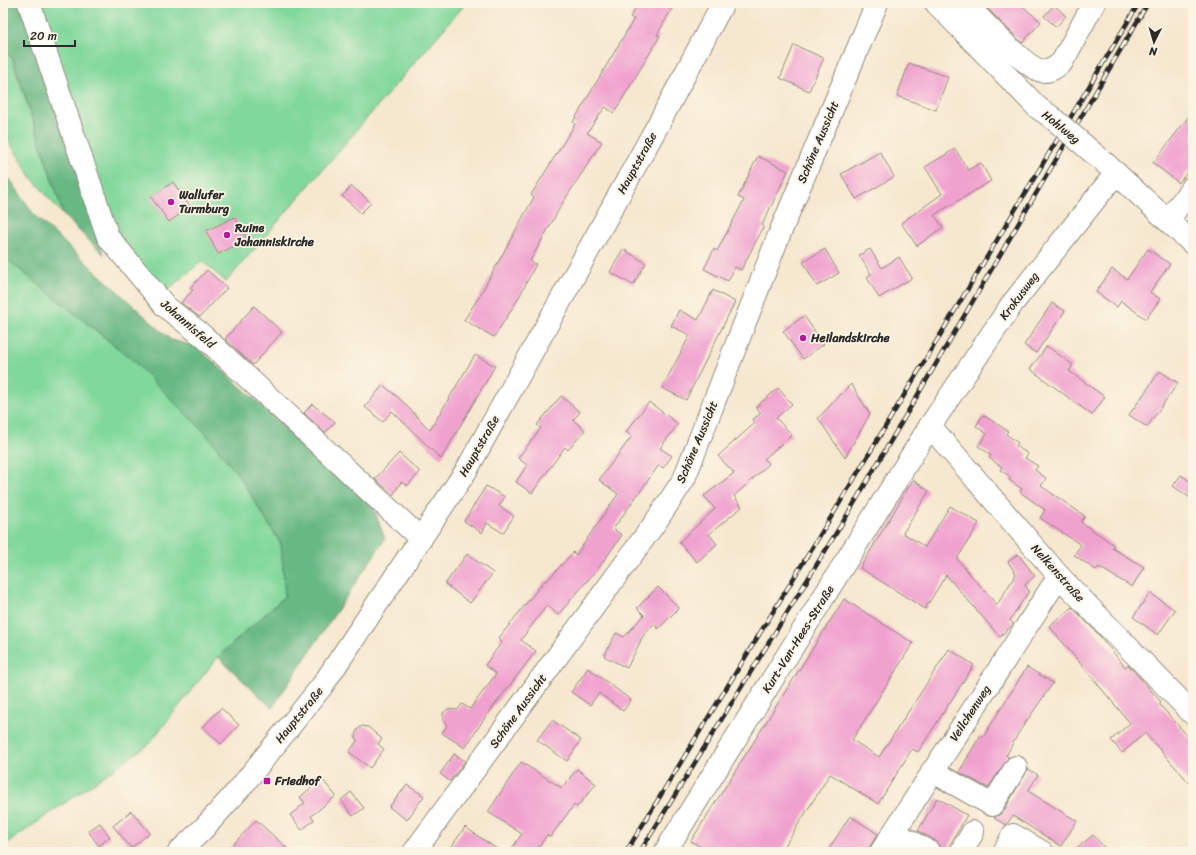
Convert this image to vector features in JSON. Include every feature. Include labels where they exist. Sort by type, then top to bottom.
[{"type":"street","name":"Johannisfeld","points":[[29,3],[108,237],[166,307],[202,335],[421,538]]},
{"type":"street","name":"Hauptstraße","points":[[179,852],[204,828],[241,788],[322,686],[466,471],[659,123],[723,3]]},
{"type":"street","name":"Schöne Aussicht","points":[[414,852],[655,523],[684,478],[779,235],[877,3]]},
{"type":"street","name":"Hohlweg","points":[[936,3],[1038,108],[1099,158],[1193,244]]},
{"type":"street","points":[[965,3],[1025,62],[1042,71],[1054,70],[1062,62],[1094,3]]},
{"type":"street","name":"Krokusweg","points":[[930,426],[1012,304],[1116,174]]},
{"type":"street","points":[[1168,220],[1193,187]]},
{"type":"street","name":"Nelkenstraße","points":[[930,426],[1059,576],[1193,713]]},
{"type":"street","name":"Kurt-Van-Hees-Straße","points":[[665,852],[930,426]]},
{"type":"street","name":"Veilchenweg","points":[[882,852],[932,771],[1059,576]]},
{"type":"street","points":[[932,771],[992,805],[1016,767]]},
{"type":"street","points":[[894,832],[929,852]]},
{"type":"street","points":[[961,852],[973,832]]},
{"type":"street","points":[[1004,852],[1013,835],[1042,852]]},
{"type":"green space","points":[[3,3],[23,3],[104,255],[64,216],[13,58],[3,51]]},
{"type":"green space","points":[[33,3],[466,3],[226,282],[202,261],[164,293],[111,233]]},
{"type":"green space","points":[[3,51],[12,58],[64,216],[32,178],[3,132]]},
{"type":"green space","points":[[3,169],[35,216],[171,340],[196,346],[373,507],[385,539],[272,708],[218,657],[285,596],[281,544],[239,476],[207,435],[129,357],[3,256]]},
{"type":"green space","points":[[3,256],[129,357],[207,435],[239,476],[281,544],[285,596],[218,657],[148,745],[3,846]]},
{"type":"building","points":[[639,3],[675,3],[657,35],[660,36],[614,113],[605,107],[587,133],[602,142],[562,204],[530,261],[536,264],[517,301],[494,337],[464,320],[479,297],[534,197],[531,195],[575,124],[573,122],[634,19],[630,17]]},
{"type":"building","points":[[992,3],[1019,3],[1041,22],[1022,43],[987,8]]},
{"type":"building","points":[[1054,5],[1066,16],[1056,27],[1044,16]]},
{"type":"building","points":[[794,45],[824,58],[809,91],[780,78]]},
{"type":"building","points":[[909,63],[948,77],[936,110],[897,96]]},
{"type":"building","points":[[1193,111],[1193,165],[1179,183],[1153,163]]},
{"type":"building","points":[[955,149],[968,170],[981,163],[991,181],[934,215],[943,227],[917,246],[901,223],[942,194],[925,167]]},
{"type":"building","points":[[880,152],[894,177],[856,199],[841,174]]},
{"type":"building","points":[[758,156],[788,171],[762,225],[764,226],[741,270],[735,267],[728,281],[704,269],[714,249],[717,251],[744,200],[738,197]]},
{"type":"building","name":"Wallufer Turmburg","points":[[173,182],[190,207],[169,222],[151,197]]},
{"type":"building","points":[[352,186],[371,203],[361,213],[342,196]]},
{"type":"building","name":"Ruine Johanniskirche","points":[[235,217],[247,240],[218,254],[206,231]]},
{"type":"building","points":[[623,249],[646,263],[633,285],[610,272]]},
{"type":"building","points":[[825,249],[839,273],[817,286],[803,262]]},
{"type":"building","points":[[870,249],[882,268],[899,257],[912,278],[879,298],[867,277],[871,274],[859,255]]},
{"type":"building","points":[[1148,249],[1170,264],[1150,292],[1160,299],[1146,319],[1121,301],[1117,307],[1096,292],[1112,269],[1127,279]]},
{"type":"building","points":[[207,270],[227,288],[200,317],[181,303],[193,290],[190,288]]},
{"type":"building","points":[[713,290],[735,302],[686,400],[662,388],[690,335],[671,326],[679,310],[698,320]]},
{"type":"building","points":[[1052,303],[1065,311],[1036,353],[1024,345]]},
{"type":"building","points":[[254,306],[282,332],[253,365],[225,339]]},
{"type":"building","name":"Heilandskirche","points":[[804,316],[824,344],[803,359],[783,331]]},
{"type":"building","points":[[1047,346],[1073,365],[1069,371],[1105,397],[1092,415],[1030,369]]},
{"type":"building","points":[[475,355],[495,366],[441,459],[392,411],[383,422],[365,407],[383,385],[401,400],[430,430]]},
{"type":"building","points":[[1160,371],[1178,383],[1147,427],[1129,415]]},
{"type":"building","points":[[851,384],[870,414],[845,458],[818,418]]},
{"type":"building","points":[[778,388],[792,404],[776,418],[792,435],[764,459],[769,464],[734,496],[742,507],[709,534],[717,544],[697,562],[679,542],[715,509],[704,496],[734,473],[718,456],[755,423],[752,420],[761,413],[756,407]]},
{"type":"building","points":[[561,396],[580,412],[573,420],[585,430],[568,450],[565,447],[532,493],[516,482],[527,465],[518,458],[541,428],[537,425]]},
{"type":"building","points":[[649,402],[678,424],[660,448],[672,456],[663,468],[659,465],[613,529],[622,535],[600,566],[558,615],[547,605],[521,640],[536,651],[484,719],[465,748],[442,733],[447,726],[443,720],[443,713],[448,709],[458,710],[462,704],[470,709],[496,674],[485,665],[502,642],[498,639],[545,580],[547,581],[573,552],[576,555],[618,494],[599,480],[632,436],[626,432]]},
{"type":"building","points":[[312,404],[335,422],[325,433],[304,413]]},
{"type":"building","points":[[983,415],[1008,431],[1006,434],[1018,443],[1016,446],[1028,454],[1025,458],[1038,466],[1035,470],[1046,478],[1041,486],[1085,516],[1081,522],[1114,545],[1112,548],[1144,567],[1132,587],[1099,567],[1096,570],[1074,555],[1081,545],[1040,518],[1045,510],[1020,492],[1022,489],[1009,480],[1011,477],[1000,470],[1002,467],[989,458],[991,455],[978,446],[987,434],[976,426]]},
{"type":"building","points":[[399,453],[420,472],[407,486],[401,482],[393,495],[375,479]]},
{"type":"building","points":[[1181,475],[1193,483],[1193,500],[1173,486]]},
{"type":"building","points":[[913,480],[929,491],[903,533],[925,547],[950,506],[979,523],[957,559],[997,605],[1016,574],[1008,562],[1018,554],[1035,576],[1025,585],[1029,591],[1010,620],[1013,624],[1000,637],[946,575],[925,609],[860,568]]},
{"type":"building","points":[[486,486],[505,497],[499,506],[514,516],[503,533],[487,523],[482,533],[464,521]]},
{"type":"building","points":[[467,554],[493,573],[470,603],[445,584]]},
{"type":"building","points":[[658,587],[679,608],[658,629],[654,624],[643,636],[627,668],[604,656],[616,633],[624,637],[644,615],[637,608]]},
{"type":"building","points":[[1150,593],[1175,610],[1158,635],[1133,617]]},
{"type":"building","points":[[844,599],[913,643],[852,740],[879,757],[949,649],[974,665],[918,752],[912,749],[878,804],[830,774],[781,852],[709,852],[691,841]]},
{"type":"building","points":[[1072,607],[1098,634],[1125,667],[1128,665],[1141,679],[1161,702],[1159,704],[1193,742],[1193,787],[1145,733],[1122,753],[1111,740],[1130,723],[1049,626]]},
{"type":"building","points":[[1027,667],[1053,683],[1019,732],[1006,756],[1009,757],[988,788],[959,772],[980,736],[983,737]]},
{"type":"building","points":[[588,668],[631,700],[623,711],[599,693],[590,705],[571,692]]},
{"type":"building","points":[[221,708],[239,725],[221,744],[203,727]]},
{"type":"building","points":[[552,720],[581,740],[567,761],[537,740]]},
{"type":"building","points":[[362,726],[368,727],[382,739],[378,744],[384,749],[370,768],[349,752],[357,741],[355,736],[357,730]]},
{"type":"building","points":[[454,754],[465,761],[450,781],[440,774]]},
{"type":"building","points":[[521,762],[562,788],[577,769],[596,784],[577,807],[574,805],[550,837],[547,835],[535,852],[509,852],[522,834],[488,812]]},
{"type":"building","points":[[1028,769],[1038,775],[1028,791],[1077,821],[1061,846],[1013,816],[1006,825],[994,818],[1003,812]]},
{"type":"building","points":[[322,779],[336,796],[311,816],[314,820],[302,830],[290,815],[305,803],[300,797]]},
{"type":"building","points":[[407,785],[424,796],[407,820],[389,807]]},
{"type":"building","points":[[351,792],[364,808],[353,816],[341,800]]},
{"type":"building","points":[[937,798],[967,815],[946,852],[941,852],[940,846],[936,841],[918,831]]},
{"type":"building","points":[[131,811],[150,833],[131,848],[113,826]]},
{"type":"building","points":[[850,816],[878,834],[866,852],[827,852]]},
{"type":"building","points":[[256,820],[290,851],[291,852],[226,852]]},
{"type":"building","points":[[100,823],[110,837],[99,846],[88,831]]},
{"type":"building","points":[[465,827],[501,852],[448,852]]},
{"type":"building","points":[[1093,835],[1108,852],[1072,852]]},
{"type":"railway","points":[[626,852],[836,509],[1139,3]]},
{"type":"railway","points":[[640,852],[846,517],[1148,3]]},
{"type":"place","name":"Wallufer Turmburg","points":[[171,202]]},
{"type":"place","name":"Ruine Johanniskirche","points":[[227,235]]},
{"type":"place","name":"Heilandskirche","points":[[803,338]]},
{"type":"place","name":"Friedhof","points":[[267,781]]}]
